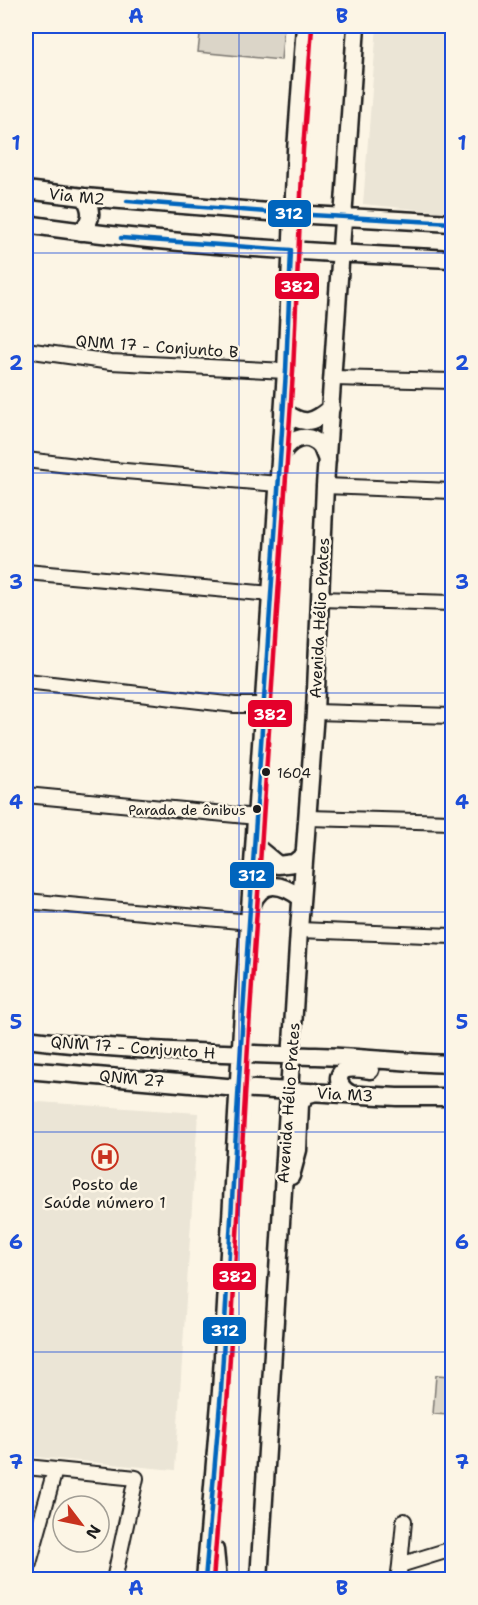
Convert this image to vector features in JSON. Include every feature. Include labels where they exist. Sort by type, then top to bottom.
[{"type":"main road","points":[[205,1580],[224,1348],[240,1054],[286,372],[304,26]]},
{"type":"main road","name":"Avenida Hélio Prates","points":[[259,1580],[301,898],[315,712],[325,486],[357,26]]},
{"type":"main road","name":"Via M2","points":[[26,190],[84,198],[293,214],[453,223]]},
{"type":"main road","points":[[81,232],[87,227],[91,212],[90,205],[84,198]]},
{"type":"main road","points":[[26,224],[121,238],[453,259]]},
{"type":"main road","points":[[283,411],[305,422],[320,418],[331,408]]},
{"type":"main road","points":[[280,456],[285,447],[301,437],[321,446],[327,460]]},
{"type":"main road","points":[[255,846],[279,865],[294,863],[304,855]]},
{"type":"main road","points":[[250,914],[256,892],[265,887],[287,888],[301,898]]},
{"type":"main road","name":"QNM 17 - Conjunto H","points":[[26,1039],[82,1046],[240,1054]]},
{"type":"main road","points":[[61,1073],[105,1067],[161,1072],[168,1063],[162,1051]]},
{"type":"main road","points":[[240,1054],[450,1064]]},
{"type":"main road","points":[[351,1094],[342,1088],[339,1082],[345,1070],[410,1071],[450,1064]]},
{"type":"main road","name":"QNM 27","points":[[26,1070],[238,1088]]},
{"type":"main road","name":"Via M3","points":[[238,1088],[397,1097],[453,1097]]},
{"type":"main road","points":[[397,1097],[440,1089],[453,1090]]},
{"type":"main road","name":"Avenida Hélio Prates","points":[[281,1211],[298,1150],[300,1104],[306,1095],[316,1092]]},
{"type":"main road","points":[[211,1514],[218,1580]]},
{"type":"street","name":"QNM 17 - Conjunto B","points":[[26,350],[111,362],[286,372]]},
{"type":"street","points":[[333,378],[453,381]]},
{"type":"street","points":[[26,460],[278,484]]},
{"type":"street","points":[[325,486],[453,491]]},
{"type":"street","points":[[26,572],[271,594]]},
{"type":"street","points":[[320,598],[453,603]]},
{"type":"street","points":[[26,681],[235,705],[264,705]]},
{"type":"street","points":[[315,712],[453,716]]},
{"type":"street","points":[[26,795],[257,817]]},
{"type":"street","points":[[308,818],[453,822]]},
{"type":"street","points":[[26,901],[250,914]]},
{"type":"street","points":[[299,930],[453,936]]},
{"type":"street","points":[[26,1467],[136,1478],[114,1580]]},
{"type":"street","points":[[26,1574],[55,1470]]},
{"type":"street","points":[[398,1580],[404,1521]]},
{"type":"street","points":[[400,1565],[453,1549]]},
{"type":"shaded area","points":[[201,26],[284,26],[281,60],[198,52]]},
{"type":"shaded area","points":[[377,26],[452,26],[452,213],[363,204]]},
{"type":"shaded area","points":[[26,1099],[39,1102],[198,1113],[175,1470],[26,1456]]},
{"type":"shaded area","points":[[436,1375],[452,1376],[452,1415],[433,1414]]},
{"type":"transit line","name":"382","points":[[213,1580],[228,1391],[249,1028],[293,372],[303,150],[312,27]]},
{"type":"transit line","name":"312","points":[[127,201],[452,223]]},
{"type":"transit line","name":"312","points":[[121,238],[291,250],[286,371],[242,1028],[221,1391],[205,1580]]},
{"type":"place","name":"1604","points":[[266,772]]},
{"type":"place","name":"Parada de ônibus","points":[[257,809]]},
{"type":"place","name":"Posto de Saúde número 1","points":[[105,1157]]}]
